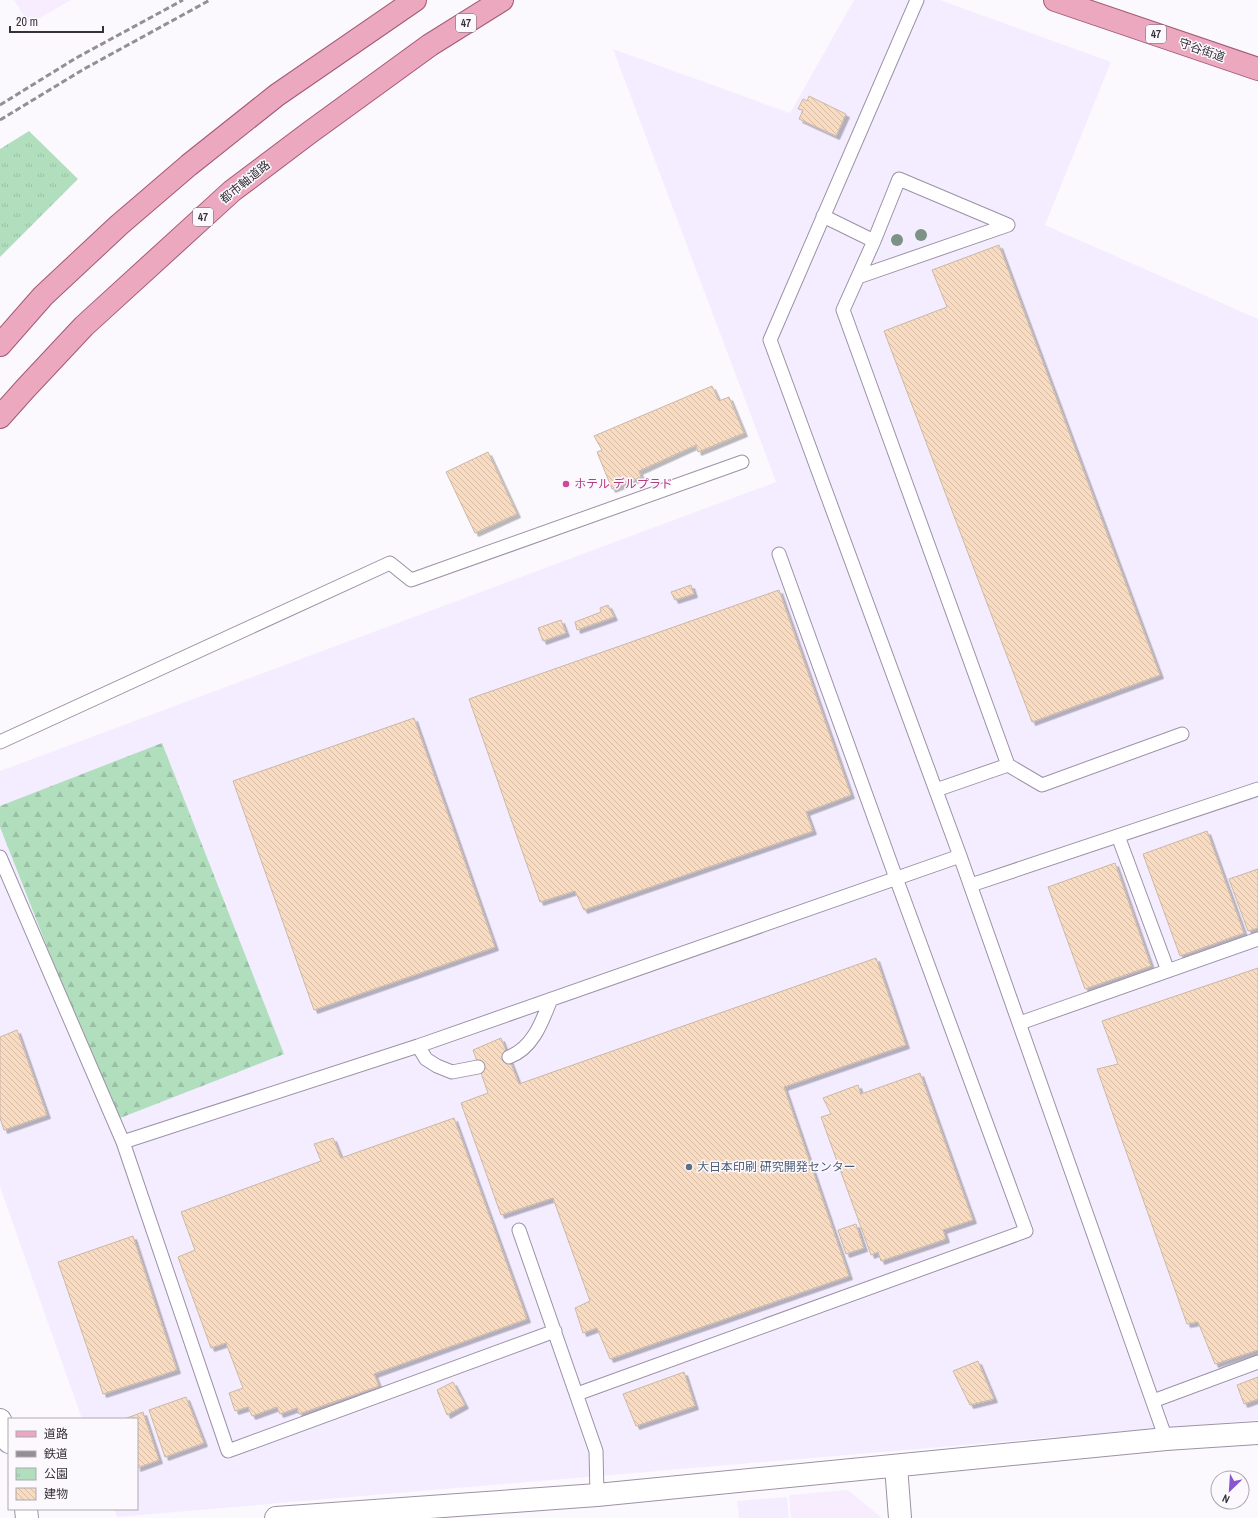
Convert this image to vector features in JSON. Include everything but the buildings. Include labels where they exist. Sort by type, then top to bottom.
[{"type":"main road","name":"都市軸道路","points":[[0,417],[84,326],[232,191],[309,132],[430,45],[502,0]]},
{"type":"main road","name":"守谷街道","points":[[1055,0],[1258,69]]},
{"type":"main road","points":[[0,345],[43,296],[119,225],[189,165],[277,95],[410,3]]},
{"type":"street","points":[[0,1420],[8,1440]]},
{"type":"street","points":[[276,1518],[597,1495],[1166,1439],[1258,1433]]},
{"type":"street","points":[[896,1466],[900,1518]]},
{"type":"lane","points":[[917,0],[770,340],[971,885],[1166,1439]]},
{"type":"lane","points":[[858,277],[1008,225],[899,179],[874,241],[843,310],[1008,765],[1042,785],[1182,734]]},
{"type":"lane","points":[[823,216],[874,241]]},
{"type":"lane","points":[[0,742],[390,563],[411,580],[742,462]]},
{"type":"lane","points":[[577,1394],[1026,1231],[779,554]]},
{"type":"lane","points":[[936,790],[1008,765]]},
{"type":"lane","points":[[971,885],[1258,789]]},
{"type":"lane","points":[[1118,836],[1168,971]]},
{"type":"lane","points":[[123,1142],[418,1046],[960,856]]},
{"type":"lane","points":[[0,857],[123,1142],[228,1451],[555,1331]]},
{"type":"lane","points":[[1020,1023],[1258,939]]},
{"type":"lane","points":[[509,1057],[518,1053],[531,1041],[551,999]]},
{"type":"lane","points":[[418,1046],[426,1059],[437,1066],[452,1072],[478,1067]]},
{"type":"lane","points":[[519,1230],[596,1451],[597,1495]]},
{"type":"lane","points":[[1153,1400],[1258,1362]]},
{"type":"shaded area","points":[[14,0],[71,0],[29,24]]},
{"type":"shaded area","points":[[854,0],[940,0],[1111,62],[1045,225],[1258,319],[1258,1420],[117,1517],[114,1510],[138,1510],[138,1418],[82,1418],[0,1187],[0,771],[776,482],[613,49],[790,113]]},
{"type":"shaded area","points":[[848,1490],[882,1518],[791,1518],[789,1495]]},
{"type":"shaded area","points":[[787,1497],[789,1518],[739,1518],[737,1501]]},
{"type":"green space","points":[[29,131],[78,179],[0,257],[0,149]]},
{"type":"green space","points":[[162,743],[284,1054],[115,1120],[0,827],[0,806]]},
{"type":"railway","points":[[0,105],[76,58],[183,0]]},
{"type":"railway","points":[[0,120],[84,69],[210,0]]},
{"type":"place","name":"ホテル デルプラド","points":[[566,484]]},
{"type":"place","name":"大日本印刷 研究開発センター","points":[[689,1167]]}]
